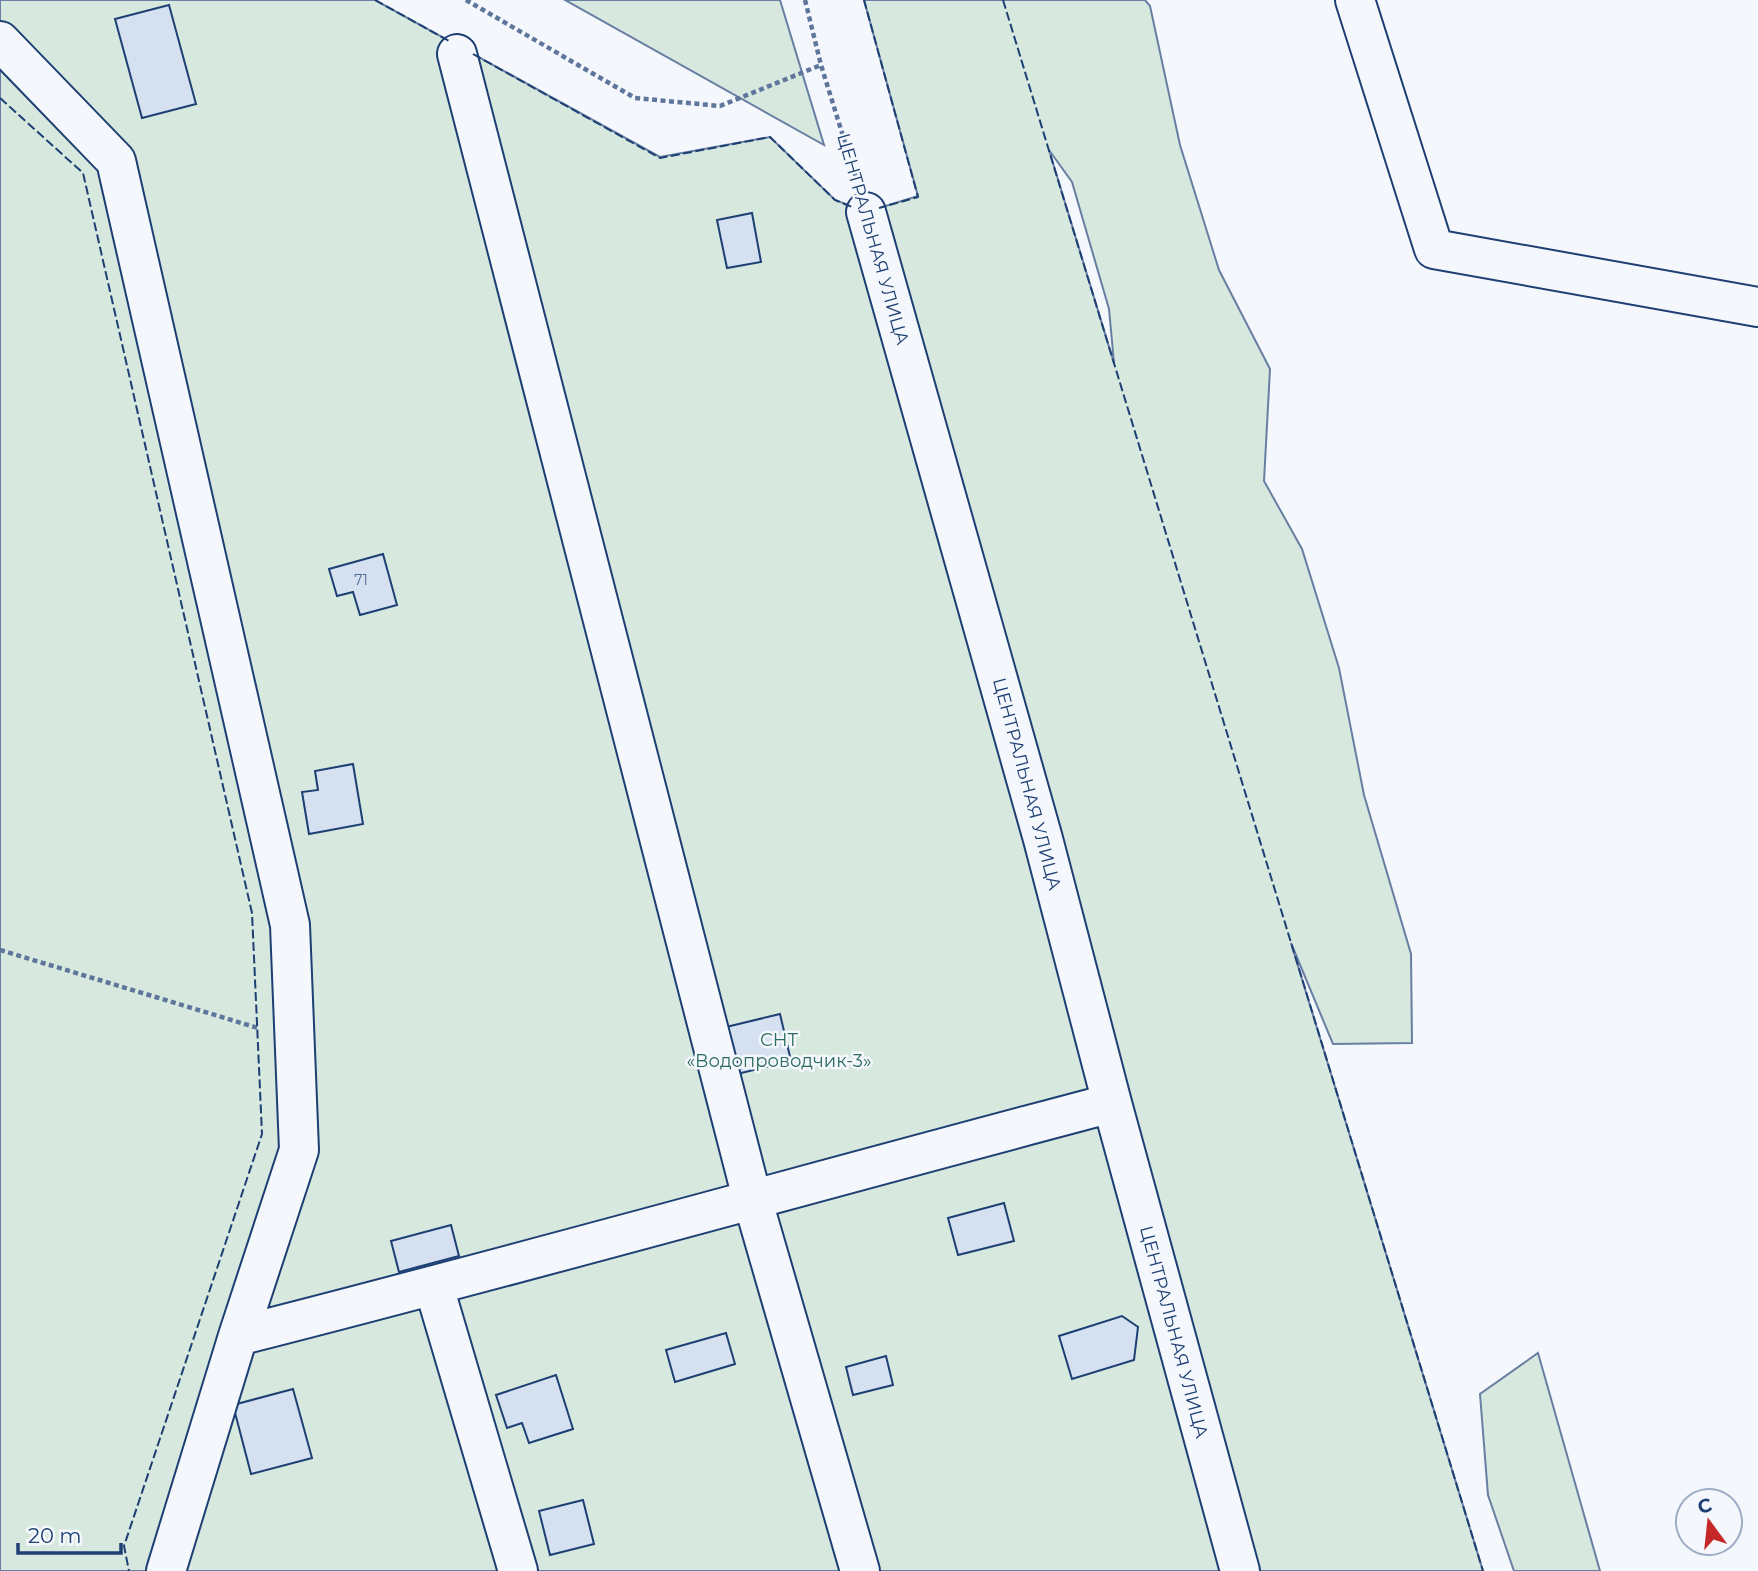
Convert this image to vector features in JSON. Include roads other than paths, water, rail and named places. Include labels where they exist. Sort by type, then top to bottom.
[{"type":"street","points":[[1355,0],[1434,250],[1758,307]]},
{"type":"street","points":[[0,41],[116,161],[290,925],[299,1150],[238,1336],[166,1571]]},
{"type":"street","points":[[457,54],[752,1198],[860,1571]]},
{"type":"street","name":"ЦЕНТРАЛЬНАЯ УЛИЦА","points":[[866,212],[1043,839],[1240,1571]]},
{"type":"street","points":[[238,1336],[435,1287],[752,1198],[1112,1103]]},
{"type":"street","points":[[435,1287],[517,1571]]},
{"type":"park label","name":"СНТ «Водопроводчик-3»","points":[[779,1050]]}]
